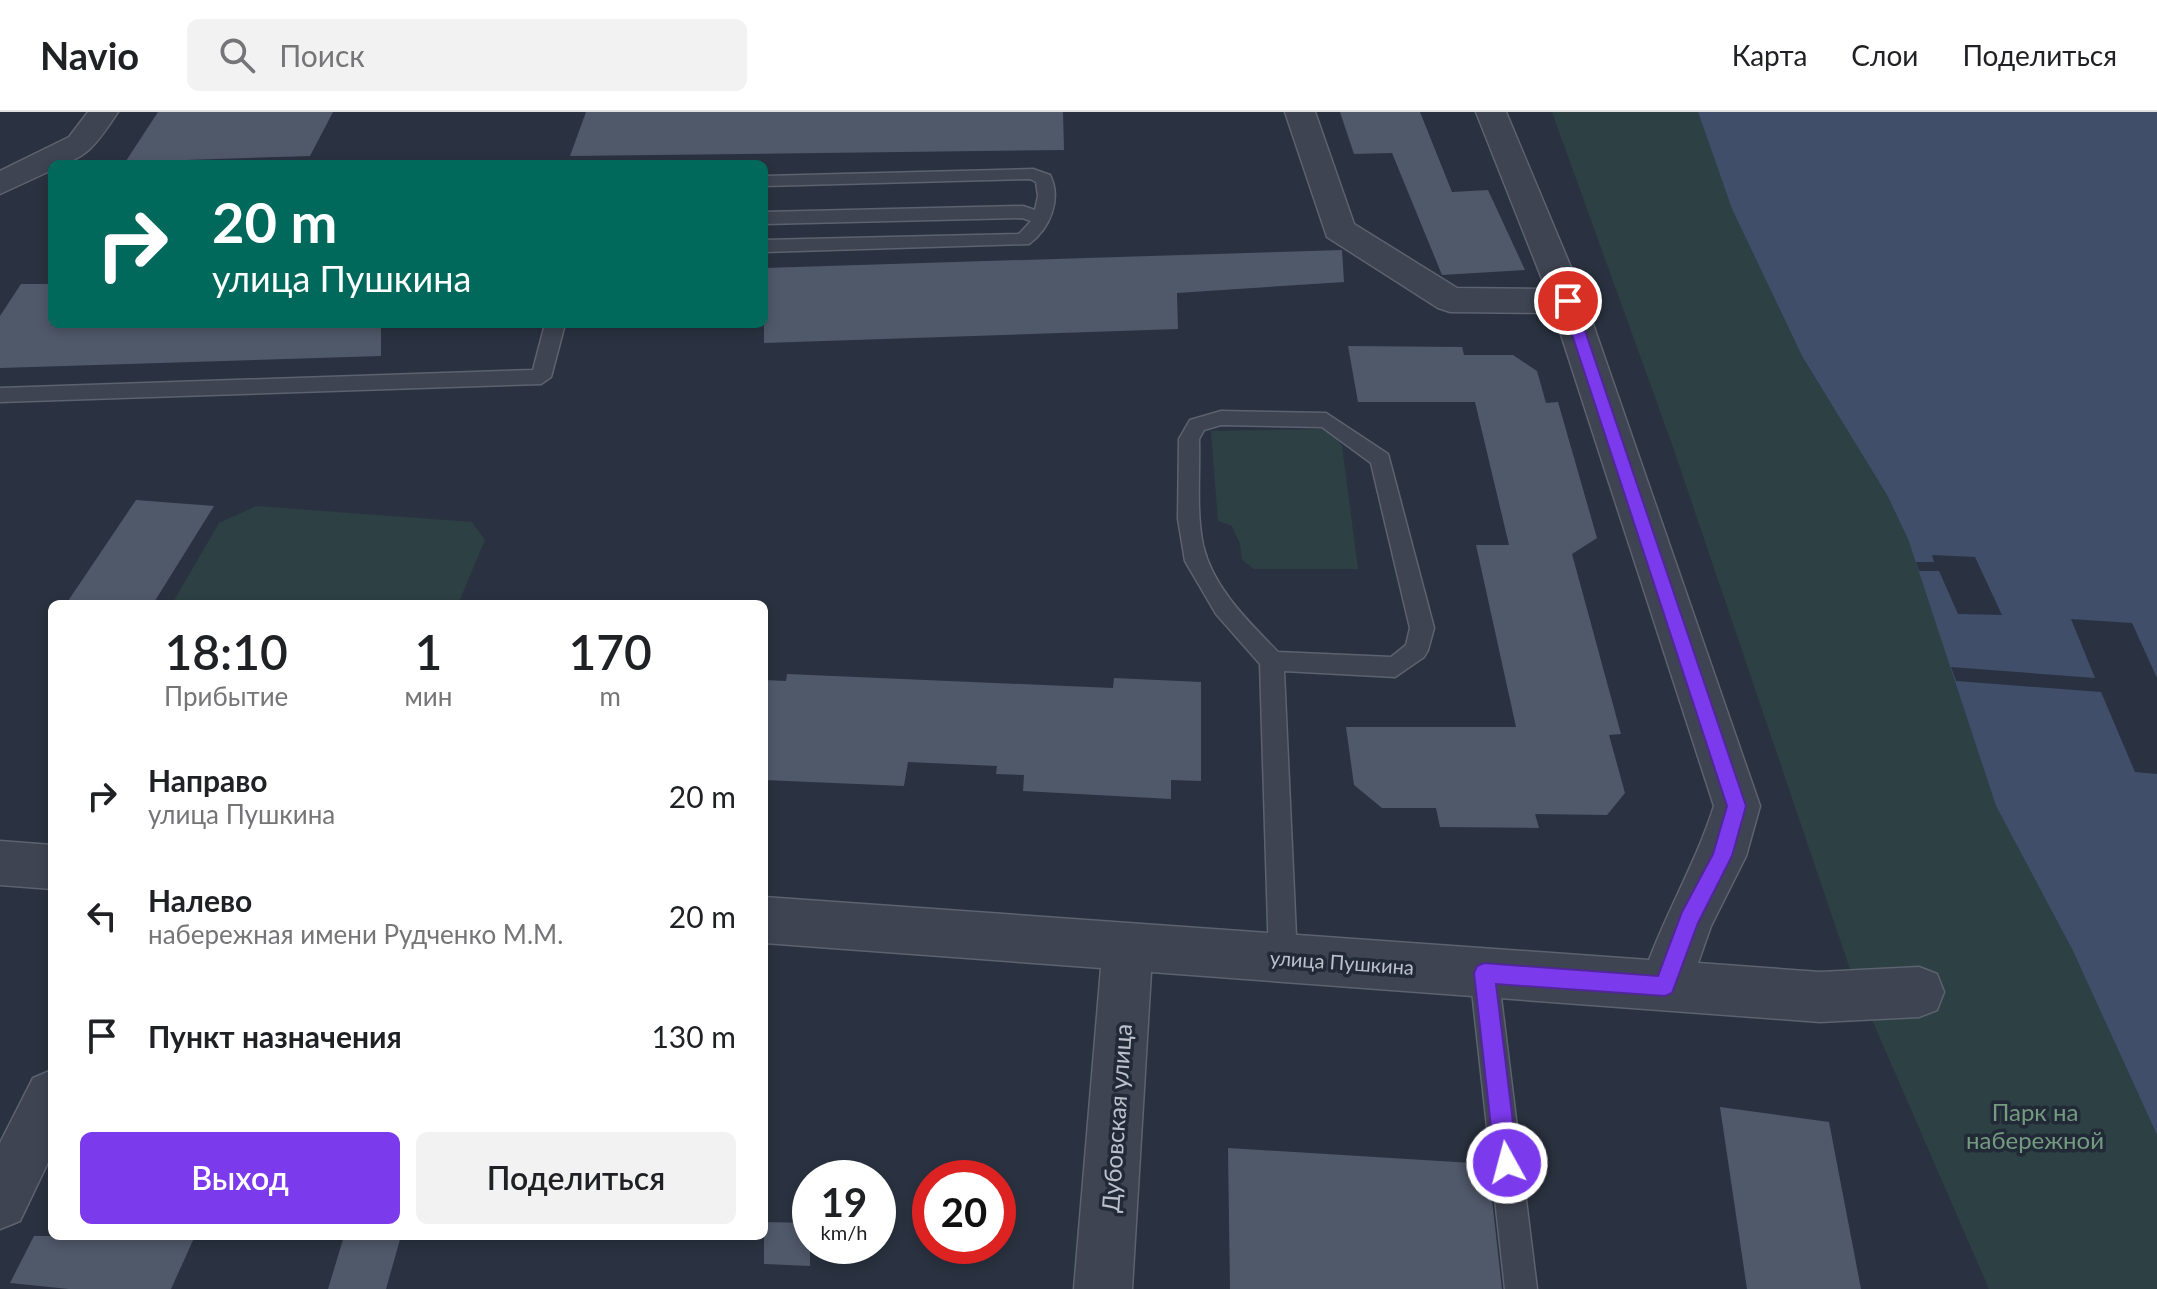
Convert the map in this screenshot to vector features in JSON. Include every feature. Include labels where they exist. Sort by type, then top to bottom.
[{"type":"street","points":[[0,184],[80,144],[103,112]]},
{"type":"street","points":[[1300,112],[1339,230],[1450,300],[1568,301]]},
{"type":"street","points":[[1491,112],[1568,301],[1737,806],[1722,856],[1689,919],[1665,986]]},
{"type":"street","points":[[0,863],[48,867]]},
{"type":"street","name":"улица Пушкина","points":[[768,920],[1820,997],[1919,992]]},
{"type":"street","name":"Дубовская улица","points":[[1103,1289],[1128,947]]},
{"type":"street","points":[[0,1201],[48,1105]]},
{"type":"lane","points":[[768,181],[1033,174],[1044,179],[1047,196],[1042,218],[1033,233],[1023,240],[768,246]]},
{"type":"lane","points":[[768,218],[1023,212],[1042,218]]},
{"type":"lane","points":[[0,395],[541,377],[554,328]]},
{"type":"lane","points":[[1272,661],[1395,667],[1416,650],[1422,628],[1381,459],[1326,420],[1221,418],[1197,425],[1189,439],[1192,546],[1210,586],[1235,622],[1272,661],[1283,958]]},
{"type":"lane","points":[[1484,973],[1521,1289]]},
{"type":"green space","name":"Парк на набережной","points":[[1552,112],[1698,112],[1732,209],[1802,356],[1887,495],[1908,539],[1996,806],[2073,951],[2157,1135],[2157,1289],[1989,1289],[1850,969],[1673,447]]},
{"type":"green space","points":[[1322,429],[1331,432],[1342,446],[1358,569],[1254,569],[1242,560],[1240,544],[1232,526],[1218,521],[1211,431]]},
{"type":"green space","points":[[256,506],[472,522],[485,540],[460,600],[174,600],[219,523]]},
{"type":"water","points":[[1698,112],[2157,112],[2157,1135],[2073,951],[1996,806],[1908,539],[1887,495],[1802,356],[1732,209]]},
{"type":"pier","points":[[1932,555],[1975,557],[2002,615],[1958,614],[1939,571],[1919,571],[1916,562],[1934,562]]},
{"type":"pier","points":[[2071,619],[2132,623],[2157,678],[2157,774],[2135,772],[2101,692],[1956,681],[1951,667],[2095,678]]},
{"type":"building","points":[[158,112],[333,112],[310,156],[127,160]]},
{"type":"building","points":[[586,112],[1063,112],[1064,150],[570,156]]},
{"type":"building","points":[[1340,112],[1420,112],[1452,192],[1488,190],[1525,270],[1442,275],[1392,153],[1354,154]]},
{"type":"building","points":[[1342,250],[1344,282],[1177,293],[1178,329],[764,343],[764,328],[768,328],[768,268]]},
{"type":"building","points":[[21,284],[48,284],[48,328],[381,328],[381,356],[0,368],[0,316]]},
{"type":"building","points":[[1348,346],[1462,347],[1464,355],[1513,355],[1537,371],[1546,403],[1558,402],[1597,538],[1572,554],[1621,734],[1609,735],[1625,793],[1607,815],[1535,814],[1539,828],[1440,827],[1436,808],[1382,808],[1354,785],[1346,727],[1516,727],[1476,545],[1509,545],[1475,402],[1358,402]]},
{"type":"building","points":[[136,500],[214,506],[155,600],[69,600]]},
{"type":"building","points":[[787,674],[1113,688],[1114,678],[1201,682],[1201,781],[1171,780],[1171,799],[1023,791],[1024,775],[996,774],[997,766],[908,762],[904,786],[768,780],[768,680],[786,681]]},
{"type":"building","points":[[1720,1107],[1829,1122],[1861,1289],[1747,1289]]},
{"type":"building","points":[[1228,1148],[1488,1164],[1502,1289],[1230,1289]]},
{"type":"building","points":[[768,1222],[792,1223],[792,1264],[810,1266],[764,1264]]},
{"type":"building","points":[[34,1236],[48,1236],[48,1240],[193,1240],[171,1289],[69,1289],[10,1283]]},
{"type":"building","points":[[343,1240],[400,1240],[386,1289],[328,1289]]},
{"type":"route","points":[[1507,1163],[1484,973],[1665,986],[1689,919],[1722,856],[1737,806],[1568,301]]}]
